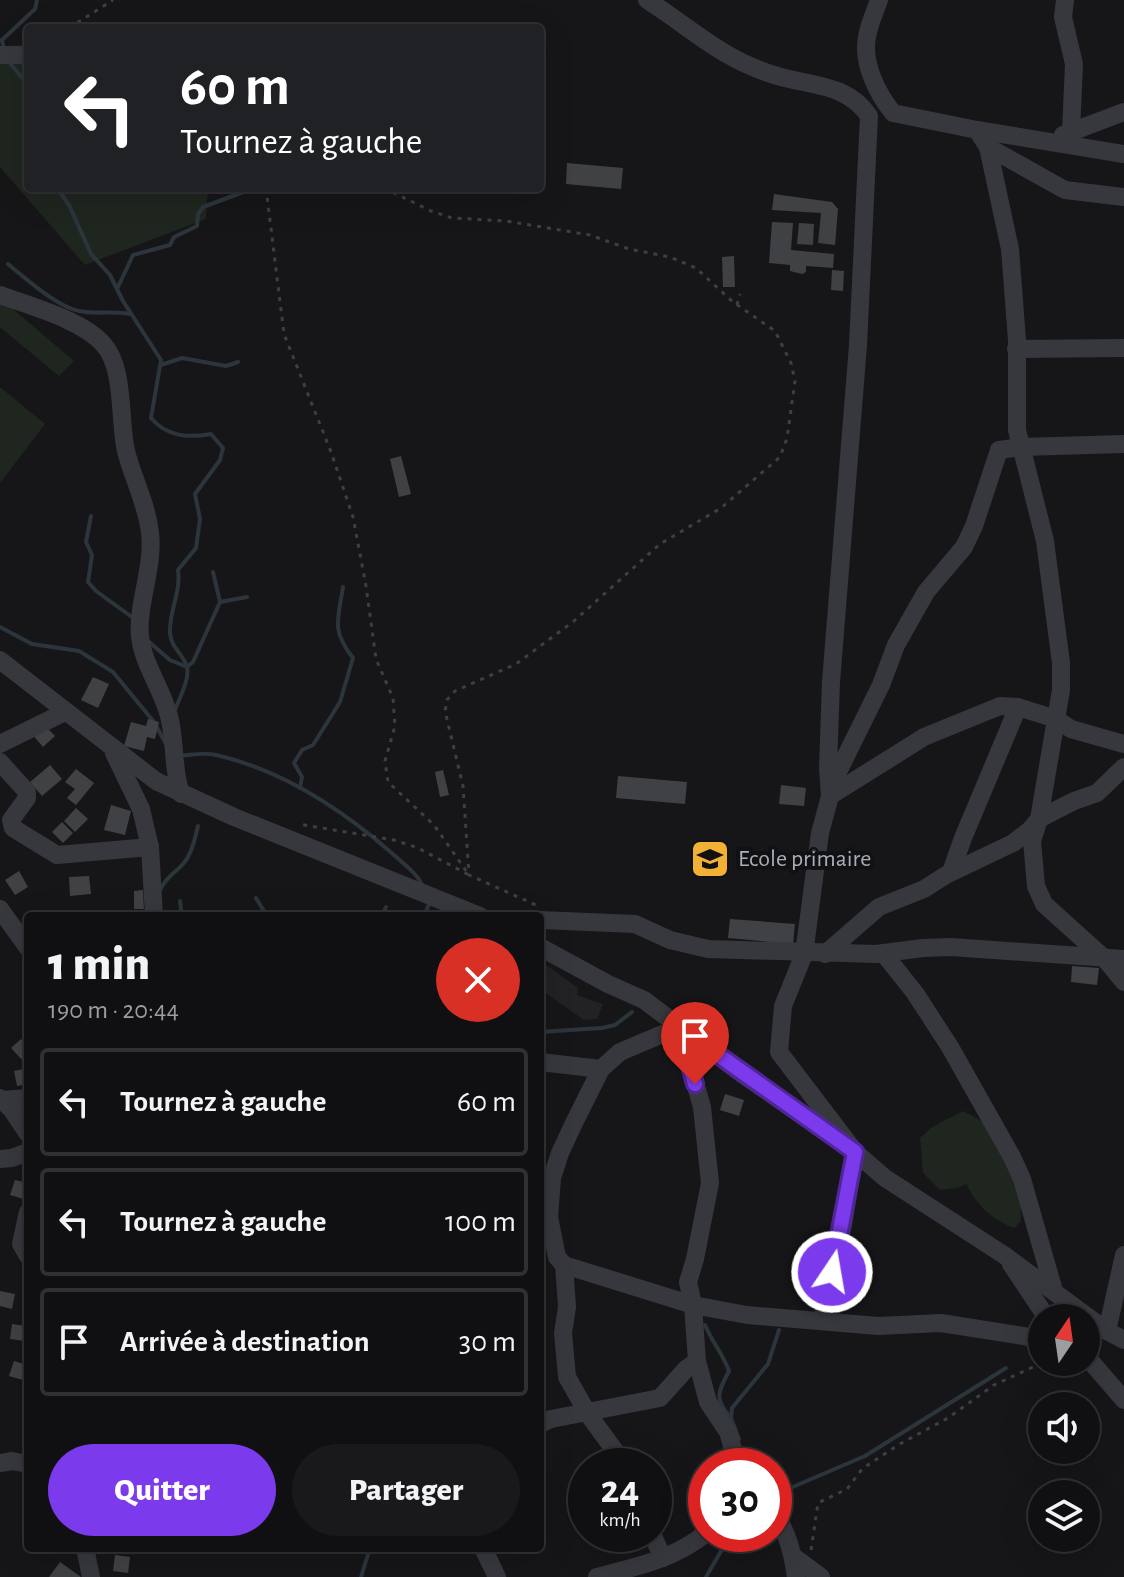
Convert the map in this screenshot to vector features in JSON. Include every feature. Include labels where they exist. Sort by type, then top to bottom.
[{"type":"street","points":[[647,0],[716,50],[741,64],[849,94],[869,116],[858,345],[831,682],[830,796]]},
{"type":"street","points":[[879,0],[866,39],[867,59],[879,95],[893,113],[1124,154]]},
{"type":"street","points":[[1065,0],[1063,17],[1074,64],[1071,132]]},
{"type":"street","points":[[0,55],[22,55]]},
{"type":"street","points":[[1046,141],[1124,112]]},
{"type":"street","points":[[977,130],[988,147],[1010,249],[1017,430],[1045,541],[1058,639],[1061,690],[1039,819],[1032,841],[1036,886],[1044,904],[1114,959],[1124,982]]},
{"type":"street","points":[[988,147],[1065,190],[1124,197]]},
{"type":"street","points":[[0,295],[87,330],[106,346],[113,364],[126,451],[140,488],[150,533],[140,636],[147,663],[170,718],[174,774],[181,794]]},
{"type":"street","points":[[1016,349],[1124,348]]},
{"type":"street","points":[[822,1320],[855,1152],[779,1052],[783,1006],[804,954],[820,833],[835,778],[881,685],[896,645],[926,592],[964,547],[999,450],[1124,444]]},
{"type":"street","points":[[0,660],[156,781],[470,912]]},
{"type":"street","points":[[830,796],[897,752],[949,725],[994,707],[1018,707],[1056,719],[1071,729],[1124,744]]},
{"type":"street","points":[[951,872],[1018,707]]},
{"type":"street","points":[[0,744],[65,712]]},
{"type":"street","points":[[111,747],[141,809],[150,847],[154,912]]},
{"type":"street","points":[[0,762],[27,792],[27,798],[11,820],[13,828],[57,855],[150,847]]},
{"type":"street","points":[[825,954],[879,907],[924,889],[951,872],[1020,839],[1039,819],[1097,793],[1124,767]]},
{"type":"street","points":[[0,909],[24,942]]},
{"type":"street","points":[[544,913],[635,924],[670,940],[708,949],[884,954],[951,947],[1114,959]]},
{"type":"street","points":[[544,949],[644,1000],[855,1152],[885,1178],[1004,1255],[1107,1331],[1124,1340]]},
{"type":"street","points":[[884,954],[915,993],[950,1047],[1012,1157],[1022,1179],[1054,1291]]},
{"type":"street","points":[[679,1027],[620,1052],[601,1069],[560,1153],[552,1178],[549,1217],[557,1257],[564,1265],[693,1305],[747,1315],[878,1326],[959,1325],[1028,1338]]},
{"type":"street","points":[[679,1027],[702,1107],[710,1183],[688,1282],[697,1361],[708,1402],[728,1432],[732,1448]]},
{"type":"street","points":[[544,1062],[601,1069]]},
{"type":"street","points":[[1,1099],[24,1098]]},
{"type":"street","points":[[1,1099],[24,1129]]},
{"type":"street","points":[[0,1159],[24,1154]]},
{"type":"street","points":[[1004,1255],[1037,1304]]},
{"type":"street","points":[[1107,1331],[1124,1255]]},
{"type":"street","points":[[564,1265],[567,1307],[563,1333],[567,1377],[588,1414],[613,1448]]},
{"type":"street","points":[[544,1422],[660,1398],[697,1361]]},
{"type":"street","points":[[1100,1372],[1124,1400]]},
{"type":"street","points":[[0,1463],[24,1463]]},
{"type":"street","points":[[792,1544],[805,1570]]},
{"type":"street","points":[[597,1577],[663,1558],[688,1546]]},
{"type":"street","points":[[86,1552],[91,1577]]},
{"type":"street","points":[[485,1552],[497,1577]]},
{"type":"street","points":[[660,1552],[663,1558]]},
{"type":"path","points":[[75,24],[113,0]]},
{"type":"path","points":[[266,192],[284,334],[353,517],[376,659],[393,698],[395,726],[385,761],[388,782],[434,825],[469,875]]},
{"type":"path","points":[[392,192],[452,218],[506,221],[590,235],[629,249],[670,257],[696,268],[737,305],[775,331],[791,363],[795,381],[787,438],[780,457],[721,508],[660,544],[574,621],[516,664],[455,691],[447,700],[445,711],[463,786],[469,875]]},
{"type":"path","points":[[737,305],[740,294]]},
{"type":"path","points":[[292,823],[394,840],[418,848],[538,912]]},
{"type":"path","points":[[805,1570],[818,1503],[847,1489],[862,1469],[898,1445],[948,1418],[994,1385],[1028,1369]]},
{"type":"shaded area","points":[[14,45],[24,46],[24,192],[208,192],[206,219],[85,265],[0,167],[0,56],[15,56]]},
{"type":"shaded area","points":[[0,298],[74,361],[59,376],[0,327]]},
{"type":"shaded area","points":[[0,387],[45,424],[0,483]]},
{"type":"shaded area","points":[[544,965],[578,988],[577,995],[603,1004],[597,1019],[584,1020],[544,992]]},
{"type":"shaded area","points":[[963,1111],[991,1130],[1009,1156],[1015,1171],[1020,1204],[1021,1221],[1014,1228],[986,1211],[966,1184],[940,1190],[923,1173],[920,1138],[932,1127]]},
{"type":"building","points":[[567,163],[623,168],[621,189],[566,184]]},
{"type":"building","points":[[774,194],[832,202],[838,209],[835,245],[818,243],[821,213],[772,210]]},
{"type":"building","points":[[772,222],[793,223],[791,250],[834,254],[833,268],[806,266],[806,272],[802,274],[790,271],[790,265],[769,263]]},
{"type":"building","points":[[799,223],[814,224],[813,245],[797,244]]},
{"type":"building","points":[[734,256],[735,287],[723,287],[722,257]]},
{"type":"building","points":[[832,270],[844,271],[843,291],[831,290]]},
{"type":"building","points":[[401,456],[411,494],[399,497],[390,459]]},
{"type":"building","points":[[93,677],[109,684],[98,708],[81,700]]},
{"type":"building","points":[[148,719],[159,722],[155,739],[147,737],[144,751],[124,746],[131,722],[146,726]]},
{"type":"building","points":[[42,723],[55,736],[43,747],[31,733]]},
{"type":"building","points":[[50,765],[62,779],[42,796],[30,782]]},
{"type":"building","points":[[76,769],[94,783],[76,805],[67,798],[75,789],[65,782]]},
{"type":"building","points":[[443,770],[449,795],[440,797],[435,772]]},
{"type":"building","points":[[618,776],[687,782],[685,804],[616,798]]},
{"type":"building","points":[[781,785],[806,788],[804,806],[779,804]]},
{"type":"building","points":[[111,805],[131,811],[125,835],[104,830]]},
{"type":"building","points":[[76,808],[88,819],[75,832],[64,821]]},
{"type":"building","points":[[62,822],[73,833],[63,843],[52,832]]},
{"type":"building","points":[[19,871],[28,887],[15,895],[5,880]]},
{"type":"building","points":[[89,876],[91,894],[70,896],[69,877]]},
{"type":"building","points":[[143,890],[144,909],[134,909],[134,891]]},
{"type":"building","points":[[730,919],[795,924],[793,944],[728,938]]},
{"type":"building","points":[[1072,966],[1099,968],[1097,985],[1071,982]]},
{"type":"building","points":[[21,1039],[24,1042],[24,1062],[11,1048]]},
{"type":"building","points":[[24,1069],[24,1085],[17,1086],[14,1071]]},
{"type":"building","points":[[725,1094],[744,1100],[739,1116],[720,1110]]},
{"type":"building","points":[[15,1180],[24,1182],[24,1199],[10,1195]]},
{"type":"building","points":[[0,1291],[15,1294],[12,1309],[0,1306]]},
{"type":"building","points":[[12,1324],[24,1326],[24,1341],[10,1339]]},
{"type":"building","points":[[14,1361],[24,1364],[23,1380],[9,1376]]},
{"type":"building","points":[[115,1555],[130,1557],[128,1573],[113,1571]]},
{"type":"building","points":[[60,1562],[81,1577],[49,1577]]},
{"type":"waterway","points":[[4,50],[2,40],[35,9],[37,0]]},
{"type":"waterway","points":[[9,62],[24,80]]},
{"type":"waterway","points":[[60,192],[91,254],[110,275],[161,360],[151,418],[178,435],[211,434],[223,448],[220,460],[195,494],[200,519],[196,548],[178,570],[170,633],[188,672],[175,710]]},
{"type":"waterway","points":[[117,289],[133,255],[170,245],[174,237],[197,226],[198,214],[203,207],[244,192]]},
{"type":"waterway","points":[[8,264],[47,295],[72,309],[130,314]]},
{"type":"waterway","points":[[161,365],[182,358],[226,366],[238,362]]},
{"type":"waterway","points":[[91,516],[86,542],[92,555],[88,582],[136,620]]},
{"type":"waterway","points":[[213,572],[220,602]]},
{"type":"waterway","points":[[300,788],[302,777],[294,763],[302,750],[313,745],[340,702],[353,658],[339,632],[343,587]]},
{"type":"waterway","points":[[148,641],[170,660],[187,667],[193,662],[220,602],[247,597]]},
{"type":"waterway","points":[[0,627],[32,644],[79,651],[113,672],[154,722],[166,744]]},
{"type":"waterway","points":[[179,756],[216,755],[241,762],[311,794],[375,839],[411,870],[423,887]]},
{"type":"waterway","points":[[160,890],[186,860],[198,826]]},
{"type":"waterway","points":[[256,898],[265,912]]},
{"type":"waterway","points":[[180,901],[181,912]]},
{"type":"waterway","points":[[426,912],[430,902]]},
{"type":"waterway","points":[[384,912],[386,907]]},
{"type":"waterway","points":[[544,1032],[602,1028],[615,1025],[632,1012]]},
{"type":"waterway","points":[[705,1325],[729,1371],[719,1395],[730,1417]]},
{"type":"waterway","points":[[739,1439],[731,1418],[732,1408],[768,1364],[779,1330]]},
{"type":"waterway","points":[[792,1487],[865,1456],[1006,1368]]},
{"type":"waterway","points":[[361,1577],[369,1552]]},
{"type":"waterway","points":[[706,1577],[721,1552]]},
{"type":"place","name":"Ecole primaire","points":[[710,859]]},
{"type":"route","points":[[695,1084],[679,1027],[855,1152],[832,1272]]}]
